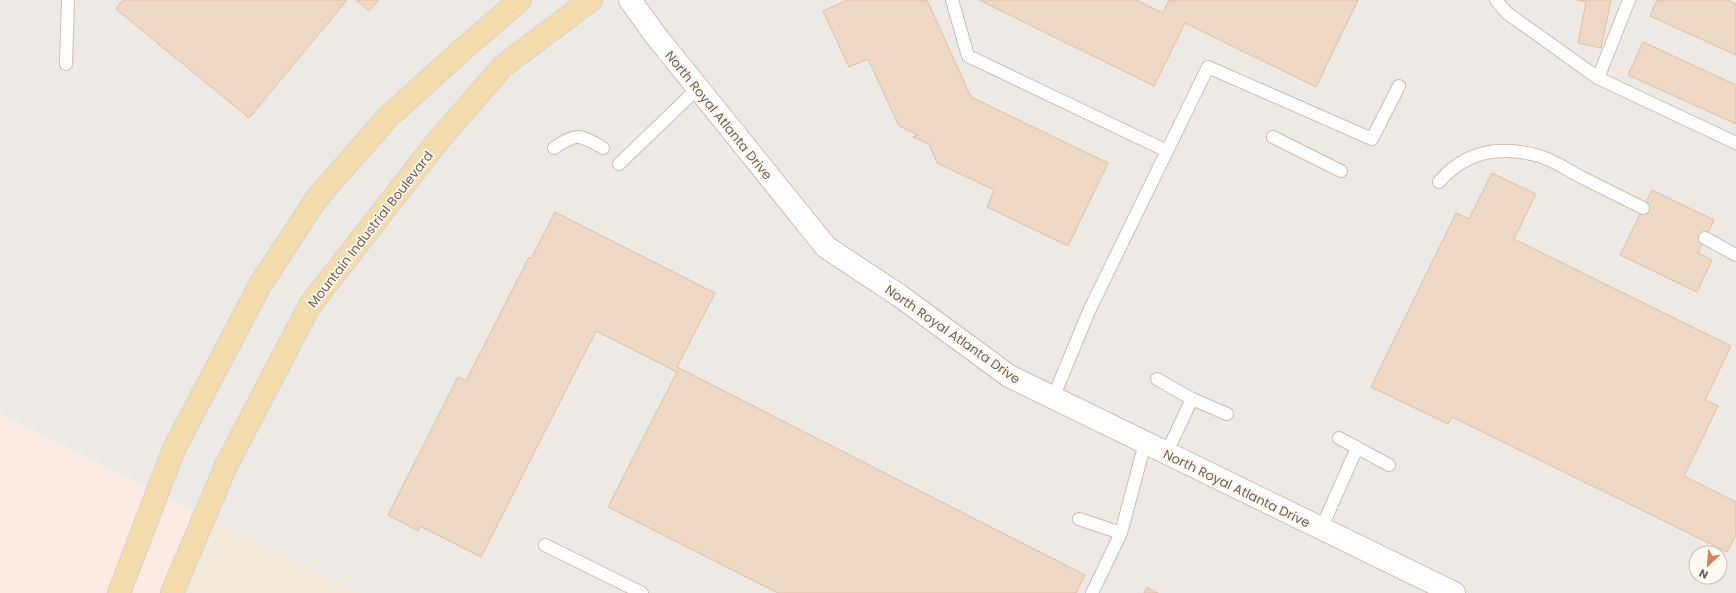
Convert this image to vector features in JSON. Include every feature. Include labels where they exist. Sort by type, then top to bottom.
[{"type":"main road","points":[[119,593],[174,449],[260,285],[317,198],[387,118],[520,0]]},
{"type":"main road","name":"Mountain Industrial Boulevard","points":[[172,593],[226,466],[310,305],[437,142],[503,66],[591,0]]},
{"type":"street","name":"North Royal Atlanta Drive","points":[[630,0],[656,36],[826,247],[900,296],[1009,376],[1166,454],[1454,593]]},
{"type":"lane","points":[[66,64],[68,0]]},
{"type":"lane","points":[[952,0],[968,56],[1167,151]]},
{"type":"lane","points":[[1496,0],[1507,13],[1598,78],[1736,143]]},
{"type":"lane","points":[[1598,78],[1629,0]]},
{"type":"lane","points":[[1053,398],[1089,311],[1208,67],[1372,139],[1400,86]]},
{"type":"lane","points":[[619,164],[698,88]]},
{"type":"lane","points":[[554,148],[568,138],[585,137],[604,148]]},
{"type":"lane","points":[[1273,137],[1342,171]]},
{"type":"lane","points":[[1439,182],[1447,173],[1460,163],[1481,152],[1506,151],[1539,156],[1643,208]]},
{"type":"lane","points":[[1705,238],[1736,255]]},
{"type":"lane","points":[[1157,379],[1192,399],[1227,414]]},
{"type":"lane","points":[[1166,454],[1192,399]]},
{"type":"lane","points":[[1339,438],[1389,465]]},
{"type":"lane","points":[[1092,593],[1121,533],[1145,443]]},
{"type":"lane","points":[[1321,528],[1357,448]]},
{"type":"lane","points":[[1079,518],[1121,533]]},
{"type":"lane","points":[[545,545],[642,593]]},
{"type":"shaded area","points":[[0,0],[1736,0],[1736,593],[359,593],[0,414]]},
{"type":"shaded area","points":[[0,414],[195,511],[160,593],[0,593]]},
{"type":"shaded area","points":[[195,511],[359,593],[160,593]]},
{"type":"building","points":[[123,0],[347,0],[249,118],[116,9]]},
{"type":"building","points":[[356,0],[379,0],[369,11]]},
{"type":"building","points":[[847,0],[927,0],[971,97],[1108,163],[1068,246],[987,207],[994,190],[937,163],[929,144],[913,137],[918,135],[899,126],[868,59],[849,67],[823,11]]},
{"type":"building","points":[[979,0],[1136,0],[1163,13],[1169,0],[1358,0],[1316,87],[1185,23],[1154,86]]},
{"type":"building","points":[[1577,0],[1611,0],[1601,48],[1578,43],[1586,2]]},
{"type":"building","points":[[1657,0],[1728,0],[1736,4],[1736,55],[1650,16]]},
{"type":"building","points":[[1643,42],[1736,85],[1736,124],[1628,75]]},
{"type":"building","points":[[1492,173],[1536,194],[1514,239],[1731,346],[1705,400],[1718,406],[1684,476],[1736,502],[1736,535],[1728,550],[1728,545],[1713,545],[1452,417],[1448,424],[1371,387],[1456,213],[1469,219]]},
{"type":"building","points":[[1652,190],[1714,220],[1698,253],[1712,260],[1697,292],[1620,255]]},
{"type":"building","points":[[555,212],[715,293],[677,367],[1085,575],[1076,593],[778,593],[608,507],[677,372],[596,331],[481,557],[420,526],[418,531],[388,515],[458,377],[466,381],[529,257],[531,259]]},
{"type":"building","points":[[1147,587],[1158,593],[1144,593]]}]
